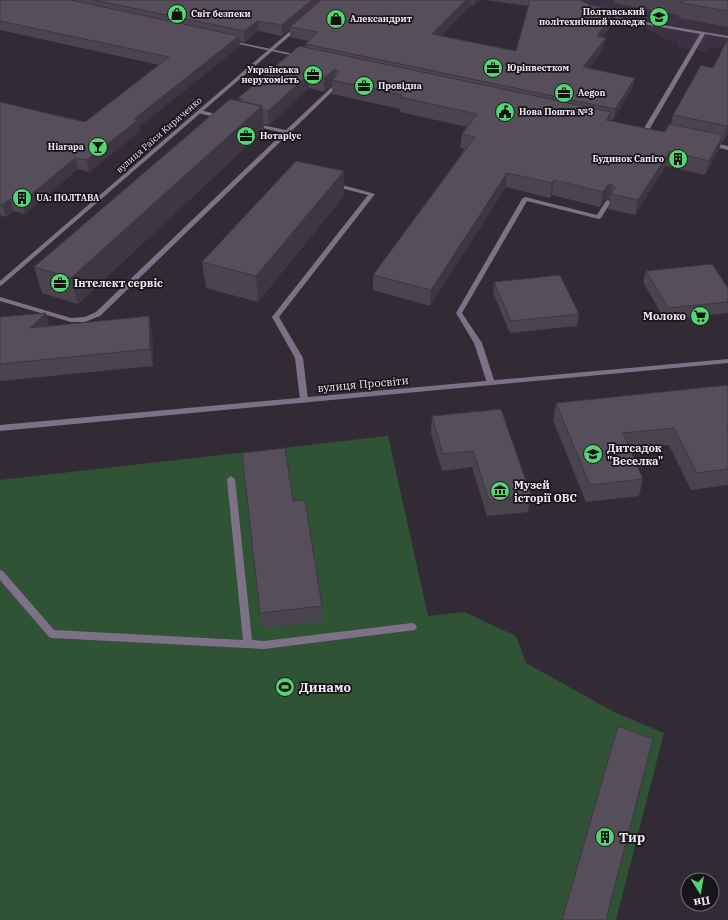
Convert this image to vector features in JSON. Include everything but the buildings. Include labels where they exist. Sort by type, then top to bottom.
[{"type":"street","points":[[602,15],[728,37]]},
{"type":"street","name":"вулиця Раїси Кириченко","points":[[0,284],[300,25]]},
{"type":"street","points":[[646,130],[703,33]]},
{"type":"street","points":[[228,41],[307,58]]},
{"type":"street","points":[[0,299],[71,320],[83,321],[92,318],[98,314],[335,86]]},
{"type":"street","points":[[200,112],[227,118]]},
{"type":"street","points":[[250,124],[287,132]]},
{"type":"street","points":[[638,129],[654,132]]},
{"type":"street","points":[[706,143],[728,148]]},
{"type":"street","points":[[304,400],[299,358],[275,316],[372,194],[331,184]]},
{"type":"street","points":[[491,383],[478,343],[459,313],[525,199],[599,217],[608,202]]},
{"type":"street","name":"вулиця Просвіти","points":[[0,428],[728,361]]},
{"type":"street","points":[[231,479],[248,644]]},
{"type":"street","points":[[0,574],[52,634],[264,644],[412,627]]},
{"type":"shaded area","name":"Полтавський політехнічний коледж","points":[[541,0],[728,0],[728,47],[710,48],[708,52],[677,47],[678,43],[665,40],[644,27],[535,7]]},
{"type":"green space","name":"Динамо","points":[[388,436],[428,616],[464,612],[516,636],[526,663],[614,712],[664,733],[616,920],[0,920],[0,480]]},
{"type":"place","name":"Світ безпеки","points":[[177,14]]},
{"type":"place","name":"Полтавський політехнічний коледж","points":[[659,17]]},
{"type":"place","name":"Александрит","points":[[336,19]]},
{"type":"place","name":"Юрінвестком","points":[[493,68]]},
{"type":"place","name":"Українська нерухомість","points":[[313,75]]},
{"type":"place","name":"Провідна","points":[[364,86]]},
{"type":"place","name":"Aegon","points":[[564,93]]},
{"type":"place","name":"Нова Пошта №3","points":[[505,112]]},
{"type":"place","name":"Нотаріус","points":[[246,136]]},
{"type":"place","name":"Ніагара","points":[[98,147]]},
{"type":"place","name":"Будинок Сапіго","points":[[678,159]]},
{"type":"place","name":"UA: ПОЛТАВА","points":[[22,198]]},
{"type":"place","name":"Інтелект сервіс","points":[[60,283]]},
{"type":"place","name":"Молоко","points":[[700,316]]},
{"type":"place","name":"Дитсадок \"Веселка\"","points":[[593,454]]},
{"type":"place","name":"Музей історії ОВС","points":[[500,491]]},
{"type":"place","name":"Динамо","points":[[285,687]]},
{"type":"place","name":"Тир","points":[[605,837]]}]
